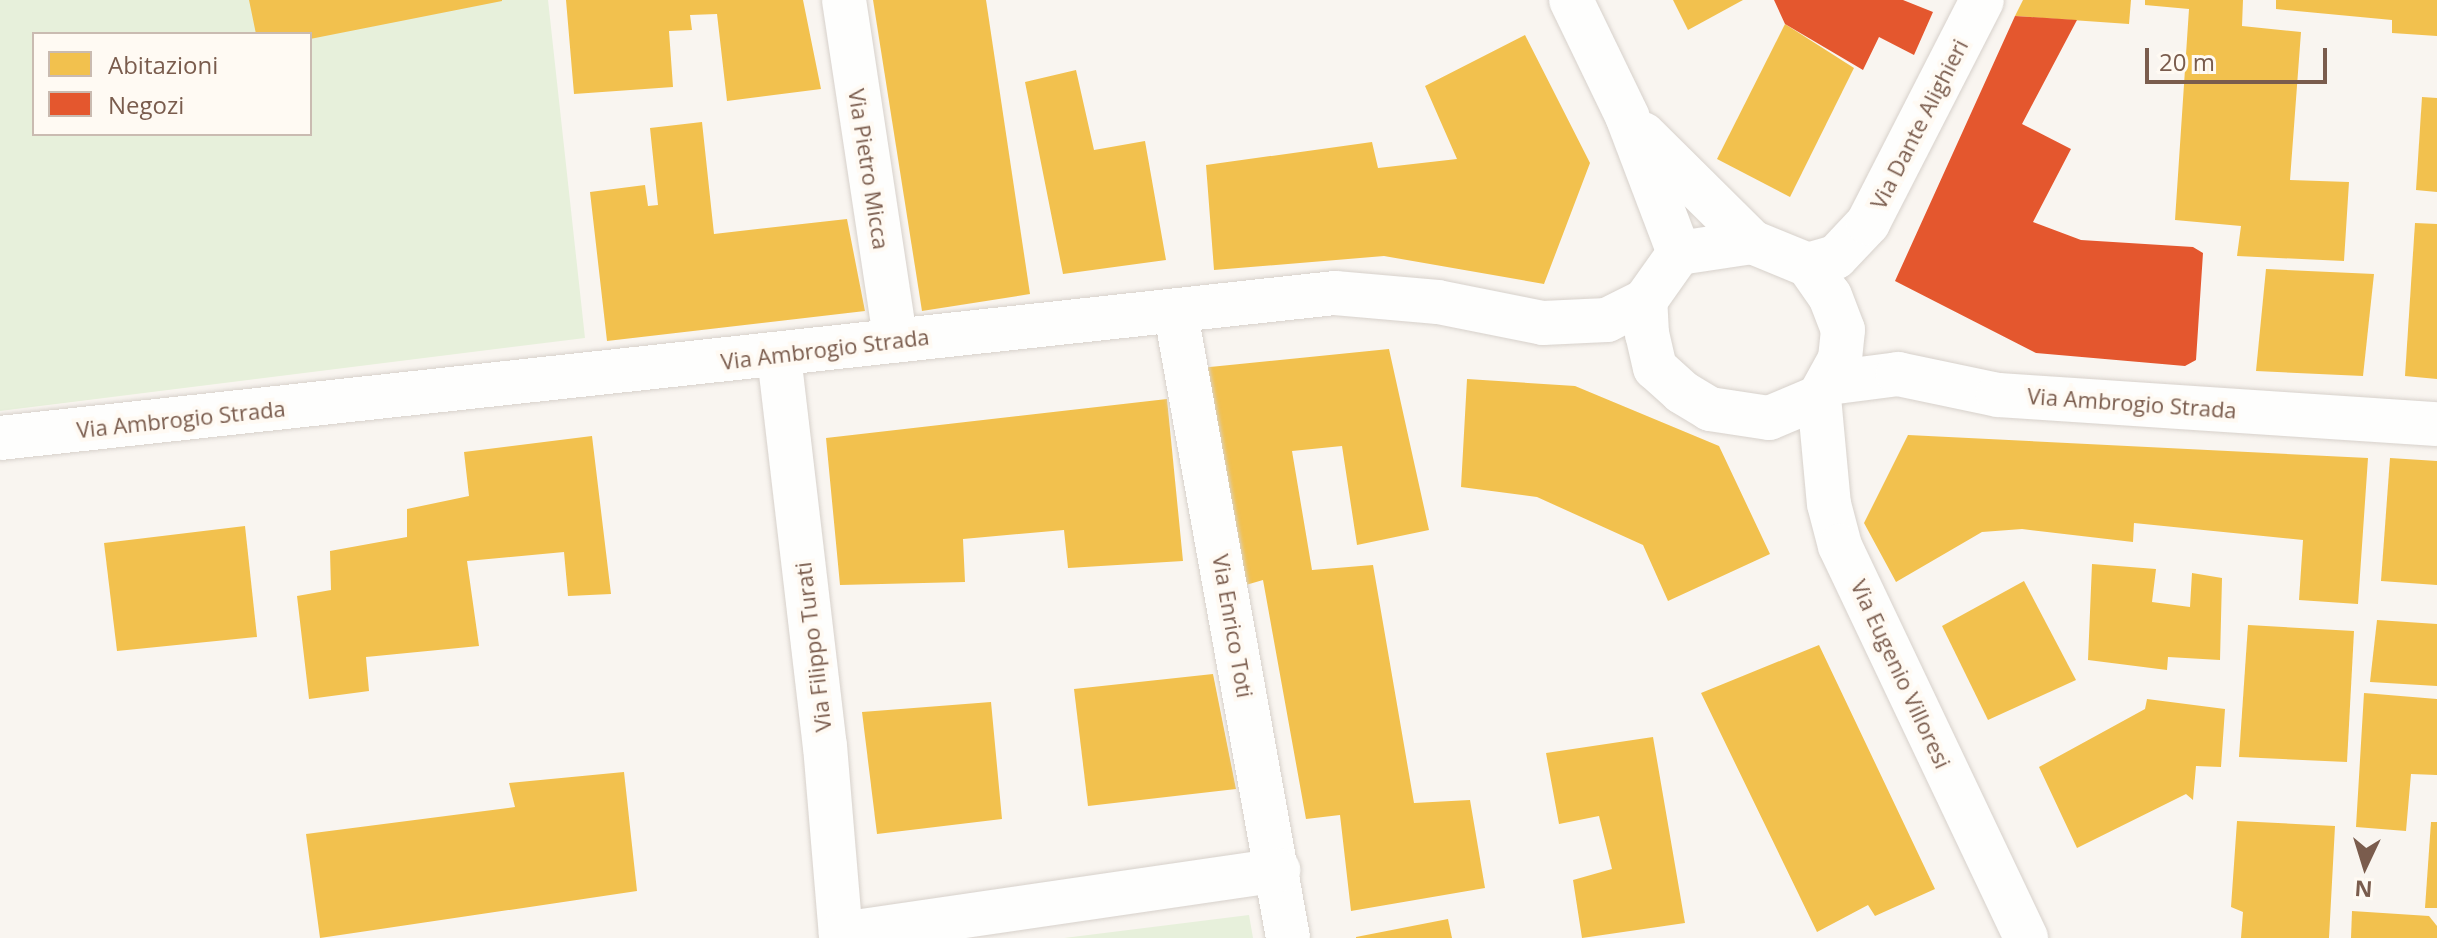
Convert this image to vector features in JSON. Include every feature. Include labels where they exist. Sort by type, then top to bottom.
[{"type":"street","name":"Via Pietro Micca","points":[[844,0],[895,339]]},
{"type":"street","points":[[1571,0],[1627,116],[1679,253]]},
{"type":"street","name":"Via Dante Alighieri","points":[[1808,265],[1836,257],[1868,223],[1982,0]]},
{"type":"street","points":[[1627,116],[1676,172],[1752,242],[1808,265],[1830,296],[1843,330],[1840,359],[1824,390],[1769,418],[1710,409],[1655,368],[1645,301],[1679,253],[1752,242]]},
{"type":"street","name":"Via Ambrogio Strada","points":[[0,438],[779,356],[895,339],[1176,314],[1335,293],[1438,302],[1543,323],[1607,320],[1645,301]]},
{"type":"street","name":"Via Enrico Toti","points":[[1176,314],[1288,938]]},
{"type":"street","name":"Via Filippo Turati","points":[[779,356],[825,746],[841,936]]},
{"type":"street","name":"Via Ambrogio Strada","points":[[1824,390],[1898,374],[1998,395],[2437,424]]},
{"type":"street","name":"Via Eugenio Villoresi","points":[[1824,390],[1829,504],[1840,546],[2026,938]]},
{"type":"street","points":[[841,936],[1278,870]]},
{"type":"green space","points":[[0,0],[548,0],[585,338],[0,411]]},
{"type":"green space","points":[[1249,915],[1253,938],[1064,938]]},
{"type":"building: Abitazioni","points":[[249,0],[502,0],[312,39],[312,32],[256,32]]},
{"type":"building: Abitazioni","points":[[566,0],[803,0],[821,89],[727,101],[717,14],[690,15],[692,30],[669,31],[673,87],[574,94]]},
{"type":"building: Abitazioni","points":[[873,0],[986,0],[1030,294],[922,311]]},
{"type":"building: Abitazioni","points":[[1673,0],[1743,0],[1688,30]]},
{"type":"building: Abitazioni","points":[[2023,0],[2131,0],[2129,24],[2015,16]]},
{"type":"building: Abitazioni","points":[[2145,0],[2243,0],[2242,26],[2301,32],[2290,180],[2349,182],[2344,261],[2237,256],[2241,226],[2175,220],[2189,9],[2145,5]]},
{"type":"building: Abitazioni","points":[[2276,0],[2437,0],[2437,36],[2392,33],[2392,20],[2276,9]]},
{"type":"building: Abitazioni","points":[[1785,24],[1854,68],[1790,197],[1717,159]]},
{"type":"building: Abitazioni","points":[[1525,35],[1590,163],[1544,284],[1384,256],[1214,270],[1206,165],[1372,142],[1378,168],[1457,159],[1425,86]]},
{"type":"building: Abitazioni","points":[[1076,70],[1094,150],[1145,141],[1166,260],[1063,274],[1025,82]]},
{"type":"building: Abitazioni","points":[[2422,97],[2437,98],[2437,192],[2416,190]]},
{"type":"building: Abitazioni","points":[[702,122],[714,234],[847,219],[865,311],[607,341],[590,192],[645,185],[648,206],[658,205],[650,128]]},
{"type":"building: Abitazioni","points":[[2415,223],[2437,224],[2437,379],[2405,376]]},
{"type":"building: Abitazioni","points":[[2266,269],[2374,274],[2363,376],[2256,371]]},
{"type":"building: Abitazioni","points":[[1389,349],[1429,530],[1357,545],[1342,446],[1292,451],[1312,570],[1373,565],[1414,803],[1470,800],[1485,888],[1351,911],[1340,815],[1306,819],[1263,580],[1239,587],[1200,368]]},
{"type":"building: Abitazioni","points":[[1467,379],[1575,386],[1719,446],[1770,554],[1668,601],[1643,545],[1537,497],[1461,487]]},
{"type":"building: Abitazioni","points":[[1167,399],[1183,561],[1068,568],[1064,530],[963,539],[965,582],[840,585],[826,438]]},
{"type":"building: Abitazioni","points":[[1908,435],[2368,458],[2358,604],[2299,600],[2303,540],[2134,523],[2133,542],[2022,529],[1982,532],[1896,582],[1864,523]]},
{"type":"building: Abitazioni","points":[[592,436],[611,594],[568,596],[564,552],[467,561],[479,646],[366,657],[369,691],[309,699],[297,596],[331,590],[330,551],[407,537],[407,509],[469,496],[464,452]]},
{"type":"building: Abitazioni","points":[[2390,458],[2437,461],[2437,585],[2381,581]]},
{"type":"building: Abitazioni","points":[[245,526],[257,637],[117,651],[104,543]]},
{"type":"building: Abitazioni","points":[[2092,564],[2156,569],[2152,602],[2190,607],[2192,573],[2222,578],[2220,660],[2168,657],[2167,670],[2088,660]]},
{"type":"building: Abitazioni","points":[[2024,581],[2076,680],[1988,720],[1942,626]]},
{"type":"building: Abitazioni","points":[[2377,620],[2437,624],[2437,686],[2370,682]]},
{"type":"building: Abitazioni","points":[[2248,625],[2354,631],[2347,762],[2239,757]]},
{"type":"building: Abitazioni","points":[[1819,645],[1935,889],[1875,916],[1868,905],[1817,932],[1701,693]]},
{"type":"building: Abitazioni","points":[[1213,674],[1236,789],[1088,806],[1074,689]]},
{"type":"building: Abitazioni","points":[[2364,693],[2437,699],[2437,775],[2411,774],[2406,831],[2356,827]]},
{"type":"building: Abitazioni","points":[[2147,699],[2225,709],[2221,767],[2196,766],[2193,800],[2186,794],[2077,848],[2039,767],[2145,709]]},
{"type":"building: Abitazioni","points":[[991,702],[1002,819],[877,834],[862,712]]},
{"type":"building: Abitazioni","points":[[1653,737],[1685,923],[1582,938],[1573,880],[1612,869],[1599,816],[1559,824],[1546,753]]},
{"type":"building: Abitazioni","points":[[624,772],[637,891],[320,938],[306,834],[515,807],[509,783]]},
{"type":"building: Abitazioni","points":[[2237,821],[2335,826],[2329,938],[2241,938],[2243,912],[2231,907]]},
{"type":"building: Abitazioni","points":[[2431,822],[2437,822],[2437,908],[2425,908]]},
{"type":"building: Abitazioni","points":[[2352,911],[2429,916],[2437,926],[2437,938],[2351,938]]},
{"type":"building: Abitazioni","points":[[1448,919],[1452,938],[1356,938],[1356,937]]},
{"type":"building: Negozi","points":[[1774,0],[1903,0],[1933,12],[1914,55],[1879,37],[1863,70],[1785,24]]},
{"type":"building: Negozi","points":[[2015,16],[2077,20],[2022,124],[2071,149],[2033,222],[2081,240],[2193,247],[2203,253],[2196,360],[2185,366],[2036,353],[1895,281]]}]
